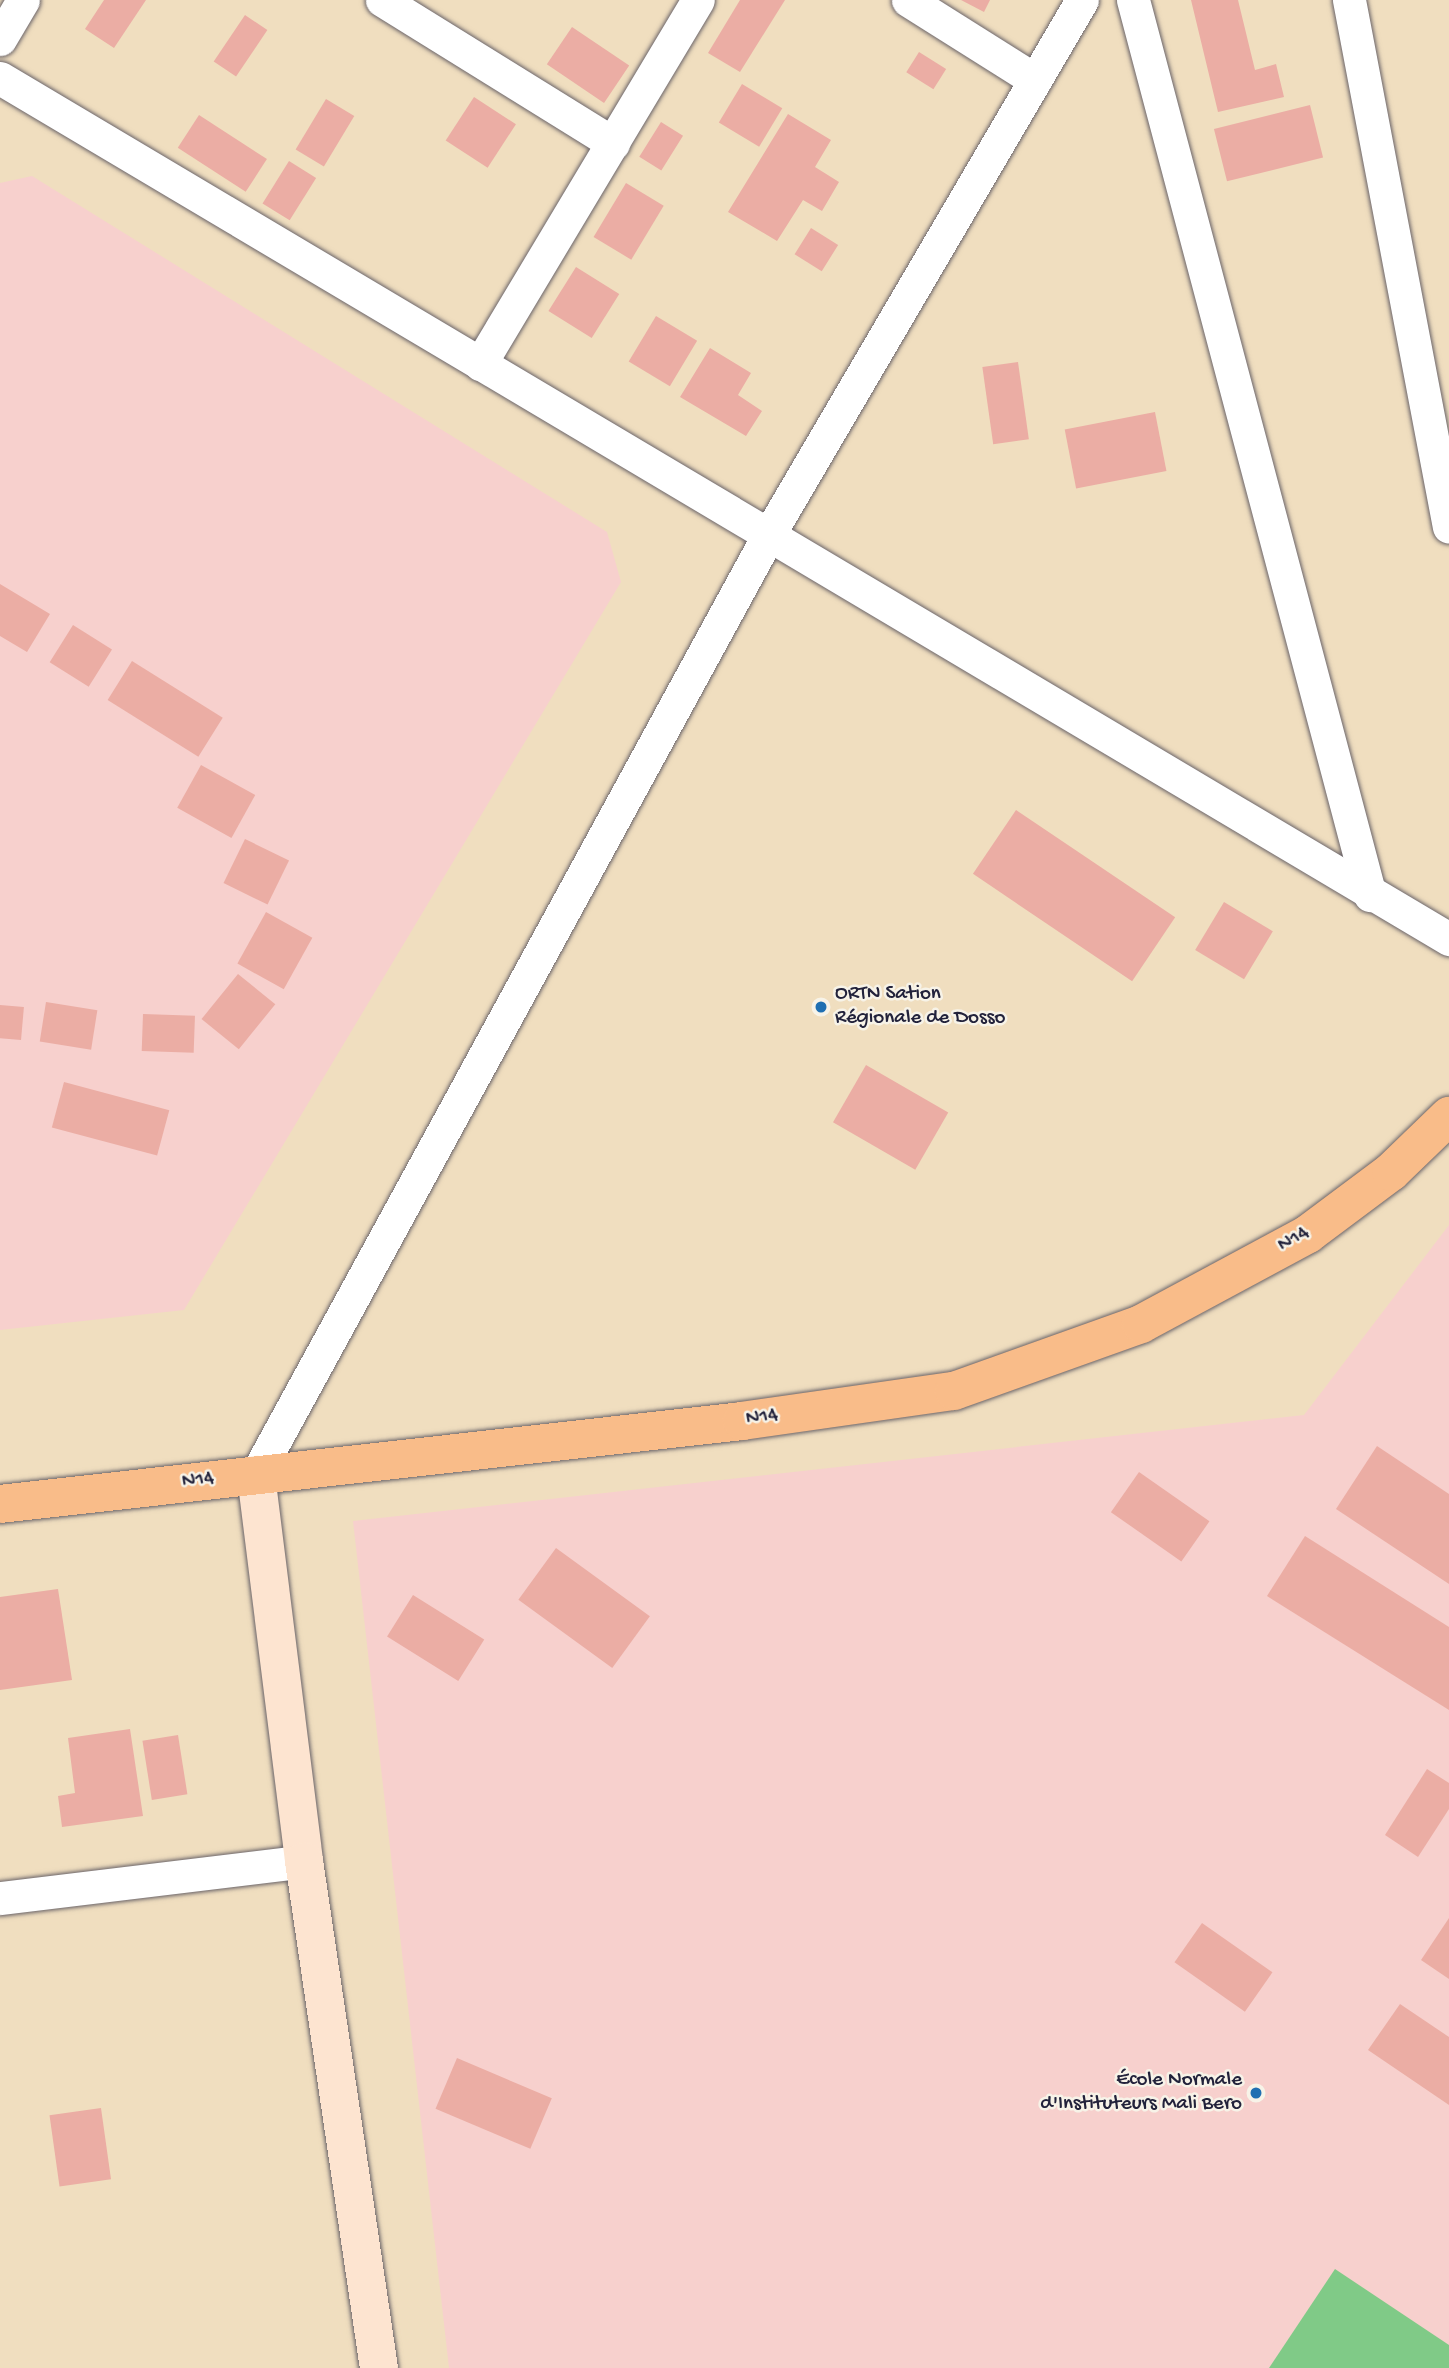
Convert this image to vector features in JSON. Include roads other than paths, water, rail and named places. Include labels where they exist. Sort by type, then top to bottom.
[{"type":"main road","name":"N14","points":[[0,1504],[742,1421],[954,1391],[1141,1324],[1308,1234],[1391,1172],[1449,1116]]},
{"type":"street","points":[[0,38],[23,0]]},
{"type":"street","points":[[480,364],[698,0]]},
{"type":"street","points":[[908,0],[1035,80]]},
{"type":"street","points":[[379,2368],[304,1861],[256,1475],[768,536],[1082,0]]},
{"type":"street","points":[[1133,0],[1370,895]]},
{"type":"street","points":[[1349,0],[1449,527]]},
{"type":"street","points":[[385,1],[613,143]]},
{"type":"street","points":[[0,78],[1370,895],[1449,939]]},
{"type":"street","points":[[0,1898],[304,1861]]},
{"type":"place","name":"ORTN Sation Régionale de Dosso","points":[[821,1007]]},
{"type":"place","name":"École Normale d'Instituteurs Mali Bero","points":[[1256,2093]]}]
